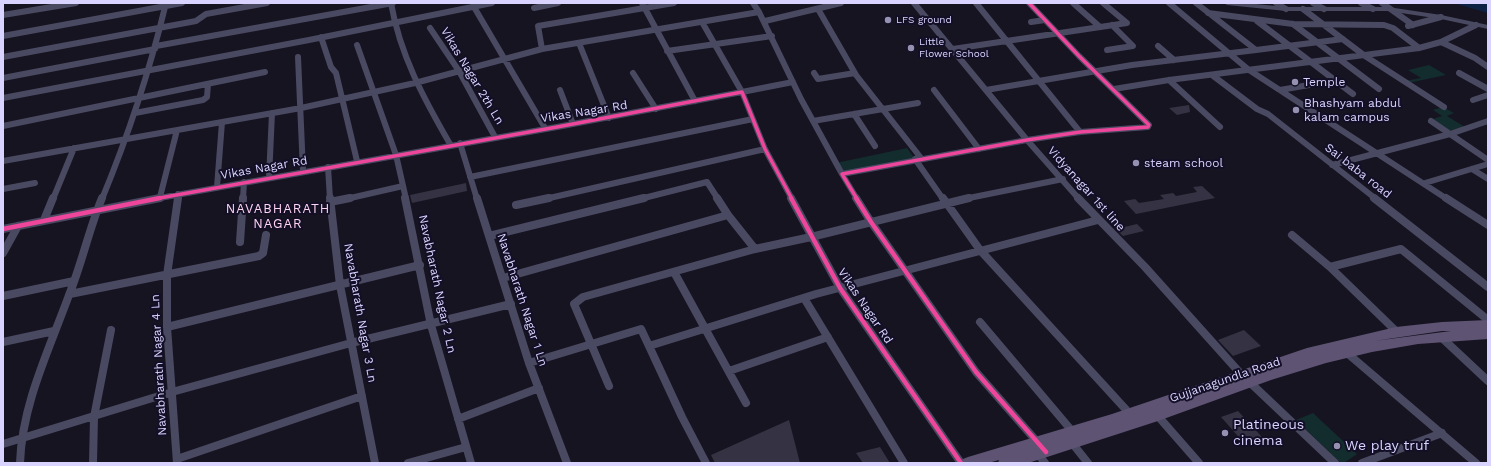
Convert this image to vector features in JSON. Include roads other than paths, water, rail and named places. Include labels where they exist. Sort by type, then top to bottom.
[{"type":"main road","name":"Gujjanagundla Road","points":[[1072,437],[1157,415],[1245,378],[1336,344],[1398,333],[1453,326],[1488,325]]},
{"type":"main road","name":"Gujjanagundla Road","points":[[1005,463],[1042,453],[1072,437],[1130,414],[1245,378],[1347,352],[1441,337],[1488,334]]},
{"type":"main road","name":"Gujjanagundla Road","points":[[968,463],[1042,453]]},
{"type":"street","points":[[3,15],[76,3]]},
{"type":"street","points":[[3,36],[182,3]]},
{"type":"street","points":[[3,57],[196,21],[206,14],[267,3]]},
{"type":"street","points":[[3,78],[156,47],[392,3],[394,25],[415,83],[450,144]]},
{"type":"street","points":[[3,98],[149,69],[394,25],[492,3]]},
{"type":"street","points":[[534,8],[558,3]]},
{"type":"street","points":[[542,49],[538,26],[643,6],[674,3]]},
{"type":"street","points":[[753,3],[765,21],[813,121],[842,174],[871,222],[976,372],[1042,453]]},
{"type":"street","points":[[765,21],[841,3]]},
{"type":"street","name":"Vidyanagar 1st line","points":[[914,3],[1027,140],[1098,220],[1145,267],[1245,378],[1335,463]]},
{"type":"street","points":[[976,3],[1080,132]]},
{"type":"street","points":[[842,174],[1027,140],[1080,132],[1148,126],[1149,125],[1095,72],[1029,3]]},
{"type":"street","points":[[1073,3],[1100,27]]},
{"type":"street","points":[[952,49],[1127,23],[1103,3]]},
{"type":"street","points":[[1169,3],[1249,70],[1488,225]]},
{"type":"street","points":[[1196,3],[1256,50]]},
{"type":"street","points":[[1227,3],[1286,9],[1388,9],[1441,17],[1488,27]]},
{"type":"street","points":[[1276,3],[1286,9]]},
{"type":"street","points":[[1313,3],[1324,9]]},
{"type":"street","points":[[1361,3],[1373,9]]},
{"type":"street","points":[[1382,3],[1388,9],[1413,25]]},
{"type":"street","points":[[643,6],[695,101]]},
{"type":"street","points":[[20,463],[21,440],[36,380],[54,331],[70,294],[98,210],[127,138],[156,47],[165,7]]},
{"type":"street","points":[[474,7],[545,128]]},
{"type":"street","points":[[818,9],[855,73],[918,159],[980,250],[1024,300],[1130,414]]},
{"type":"street","points":[[1303,9],[1365,56],[1444,106]]},
{"type":"street","points":[[3,161],[301,108],[415,83],[542,49],[760,12]]},
{"type":"street","points":[[1208,13],[1293,24],[1384,25],[1393,28],[1419,48]]},
{"type":"street","points":[[1407,26],[1441,17]]},
{"type":"street","points":[[1256,19],[1290,45],[1310,63],[1353,94]]},
{"type":"street","points":[[1031,22],[1045,20]]},
{"type":"street","points":[[702,22],[742,92],[793,82]]},
{"type":"street","points":[[1293,24],[1379,90]]},
{"type":"street","points":[[1107,50],[1133,46],[1112,25]]},
{"type":"street","points":[[1114,89],[1169,80],[1419,48],[1441,42],[1476,25]]},
{"type":"street","name":"Vikas Nagar 2th Ln","points":[[430,28],[458,71],[495,136]]},
{"type":"street","points":[[667,51],[714,43],[772,36]]},
{"type":"street","points":[[321,37],[331,67],[336,73],[357,161]]},
{"type":"street","points":[[986,90],[1174,60],[1343,39]]},
{"type":"street","points":[[1441,42],[1475,58],[1488,67]]},
{"type":"street","points":[[580,43],[609,118]]},
{"type":"street","name":"Navabharath Nagar 2 Ln","points":[[357,45],[396,155],[420,265],[431,325],[471,463]]},
{"type":"street","points":[[1158,46],[1174,60]]},
{"type":"street","points":[[298,57],[303,171]]},
{"type":"street","points":[[3,126],[265,72]]},
{"type":"street","points":[[633,73],[656,110]]},
{"type":"street","points":[[814,73],[818,79],[855,73]]},
{"type":"street","points":[[1459,73],[1488,89]]},
{"type":"street","name":"Sai baba road","points":[[1212,75],[1257,109],[1268,114],[1488,287]]},
{"type":"street","points":[[1169,80],[1220,127]]},
{"type":"street","points":[[135,113],[203,100],[207,97],[208,84]]},
{"type":"street","points":[[1280,90],[1309,84]]},
{"type":"street","points":[[560,90],[573,124]]},
{"type":"street","points":[[934,90],[979,149]]},
{"type":"street","name":"Vikas Nagar Rd","points":[[3,229],[160,197],[495,136],[656,110],[742,92],[764,149],[840,288],[961,463]]},
{"type":"street","points":[[1473,100],[1488,95]]},
{"type":"street","points":[[813,121],[918,103]]},
{"type":"street","points":[[269,178],[272,113]]},
{"type":"street","points":[[854,114],[875,146]]},
{"type":"street","points":[[470,177],[753,119]]},
{"type":"street","points":[[1431,121],[1488,160]]},
{"type":"street","points":[[1332,165],[1450,134],[1488,121]]},
{"type":"street","points":[[217,187],[222,122]]},
{"type":"street","points":[[160,197],[177,130]]},
{"type":"street","name":"Navabharath Nagar 1 Ln","points":[[460,143],[529,363],[567,463]]},
{"type":"street","points":[[44,220],[74,148]]},
{"type":"street","points":[[516,205],[764,149]]},
{"type":"street","points":[[1424,183],[1488,164]]},
{"type":"street","name":"Navabharath Nagar 3 Ln","points":[[328,167],[330,202],[340,285],[375,463]]},
{"type":"street","points":[[1472,170],[1488,179]]},
{"type":"street","points":[[609,386],[589,343],[574,304],[577,300],[756,249],[811,237],[946,202],[1063,179]]},
{"type":"street","points":[[240,242],[244,182]]},
{"type":"street","points":[[489,236],[707,182],[728,215],[756,249]]},
{"type":"street","points":[[3,189],[34,183]]},
{"type":"street","points":[[330,202],[403,186]]},
{"type":"street","name":"Navabharath Nagar 4 Ln","points":[[177,461],[167,327],[167,275],[178,194]]},
{"type":"street","points":[[503,278],[728,215]]},
{"type":"street","points":[[649,346],[705,327],[804,298],[904,270],[1098,220]]},
{"type":"street","points":[[3,253],[18,226]]},
{"type":"street","points":[[70,294],[259,256],[263,253],[266,235]]},
{"type":"street","points":[[1292,235],[1330,268],[1398,333]]},
{"type":"street","points":[[1330,268],[1401,249],[1488,320]]},
{"type":"street","points":[[167,327],[420,265]]},
{"type":"street","points":[[674,272],[746,403]]},
{"type":"street","points":[[3,296],[74,281]]},
{"type":"street","points":[[804,298],[904,463]]},
{"type":"street","points":[[3,444],[21,440],[172,392],[352,343],[431,325],[511,304]]},
{"type":"street","points":[[980,322],[1072,437],[1088,463]]},
{"type":"street","points":[[529,363],[589,343],[641,329],[682,417],[706,463]]},
{"type":"street","points":[[93,463],[94,417],[111,330]]},
{"type":"street","points":[[3,342],[54,331]]},
{"type":"street","points":[[729,371],[828,337]]},
{"type":"street","points":[[1441,337],[1488,381]]},
{"type":"street","points":[[1347,352],[1476,463]]},
{"type":"street","points":[[458,419],[539,388]]},
{"type":"street","points":[[177,461],[362,396]]},
{"type":"street","points":[[1157,415],[1199,463]]},
{"type":"street","points":[[1362,463],[1442,433]]},
{"type":"street","points":[[408,463],[466,447]]},
{"type":"water","points":[[1488,3],[1488,13],[1457,4]]},
{"type":"place","name":"LFS ground","points":[[888,20]]},
{"type":"place","name":"Little Flower School","points":[[911,48]]},
{"type":"place","name":"Temple","points":[[1295,82]]},
{"type":"place","name":"Bhashyam abdul kalam campus","points":[[1296,110]]},
{"type":"place","name":"steam school","points":[[1136,163]]},
{"type":"place","name":"Platineous cinema","points":[[1225,433]]},
{"type":"place","name":"We play truf","points":[[1337,446]]},
{"type":"district","name":"NAVABHARATH NAGAR","points":[[278,216]]}]
